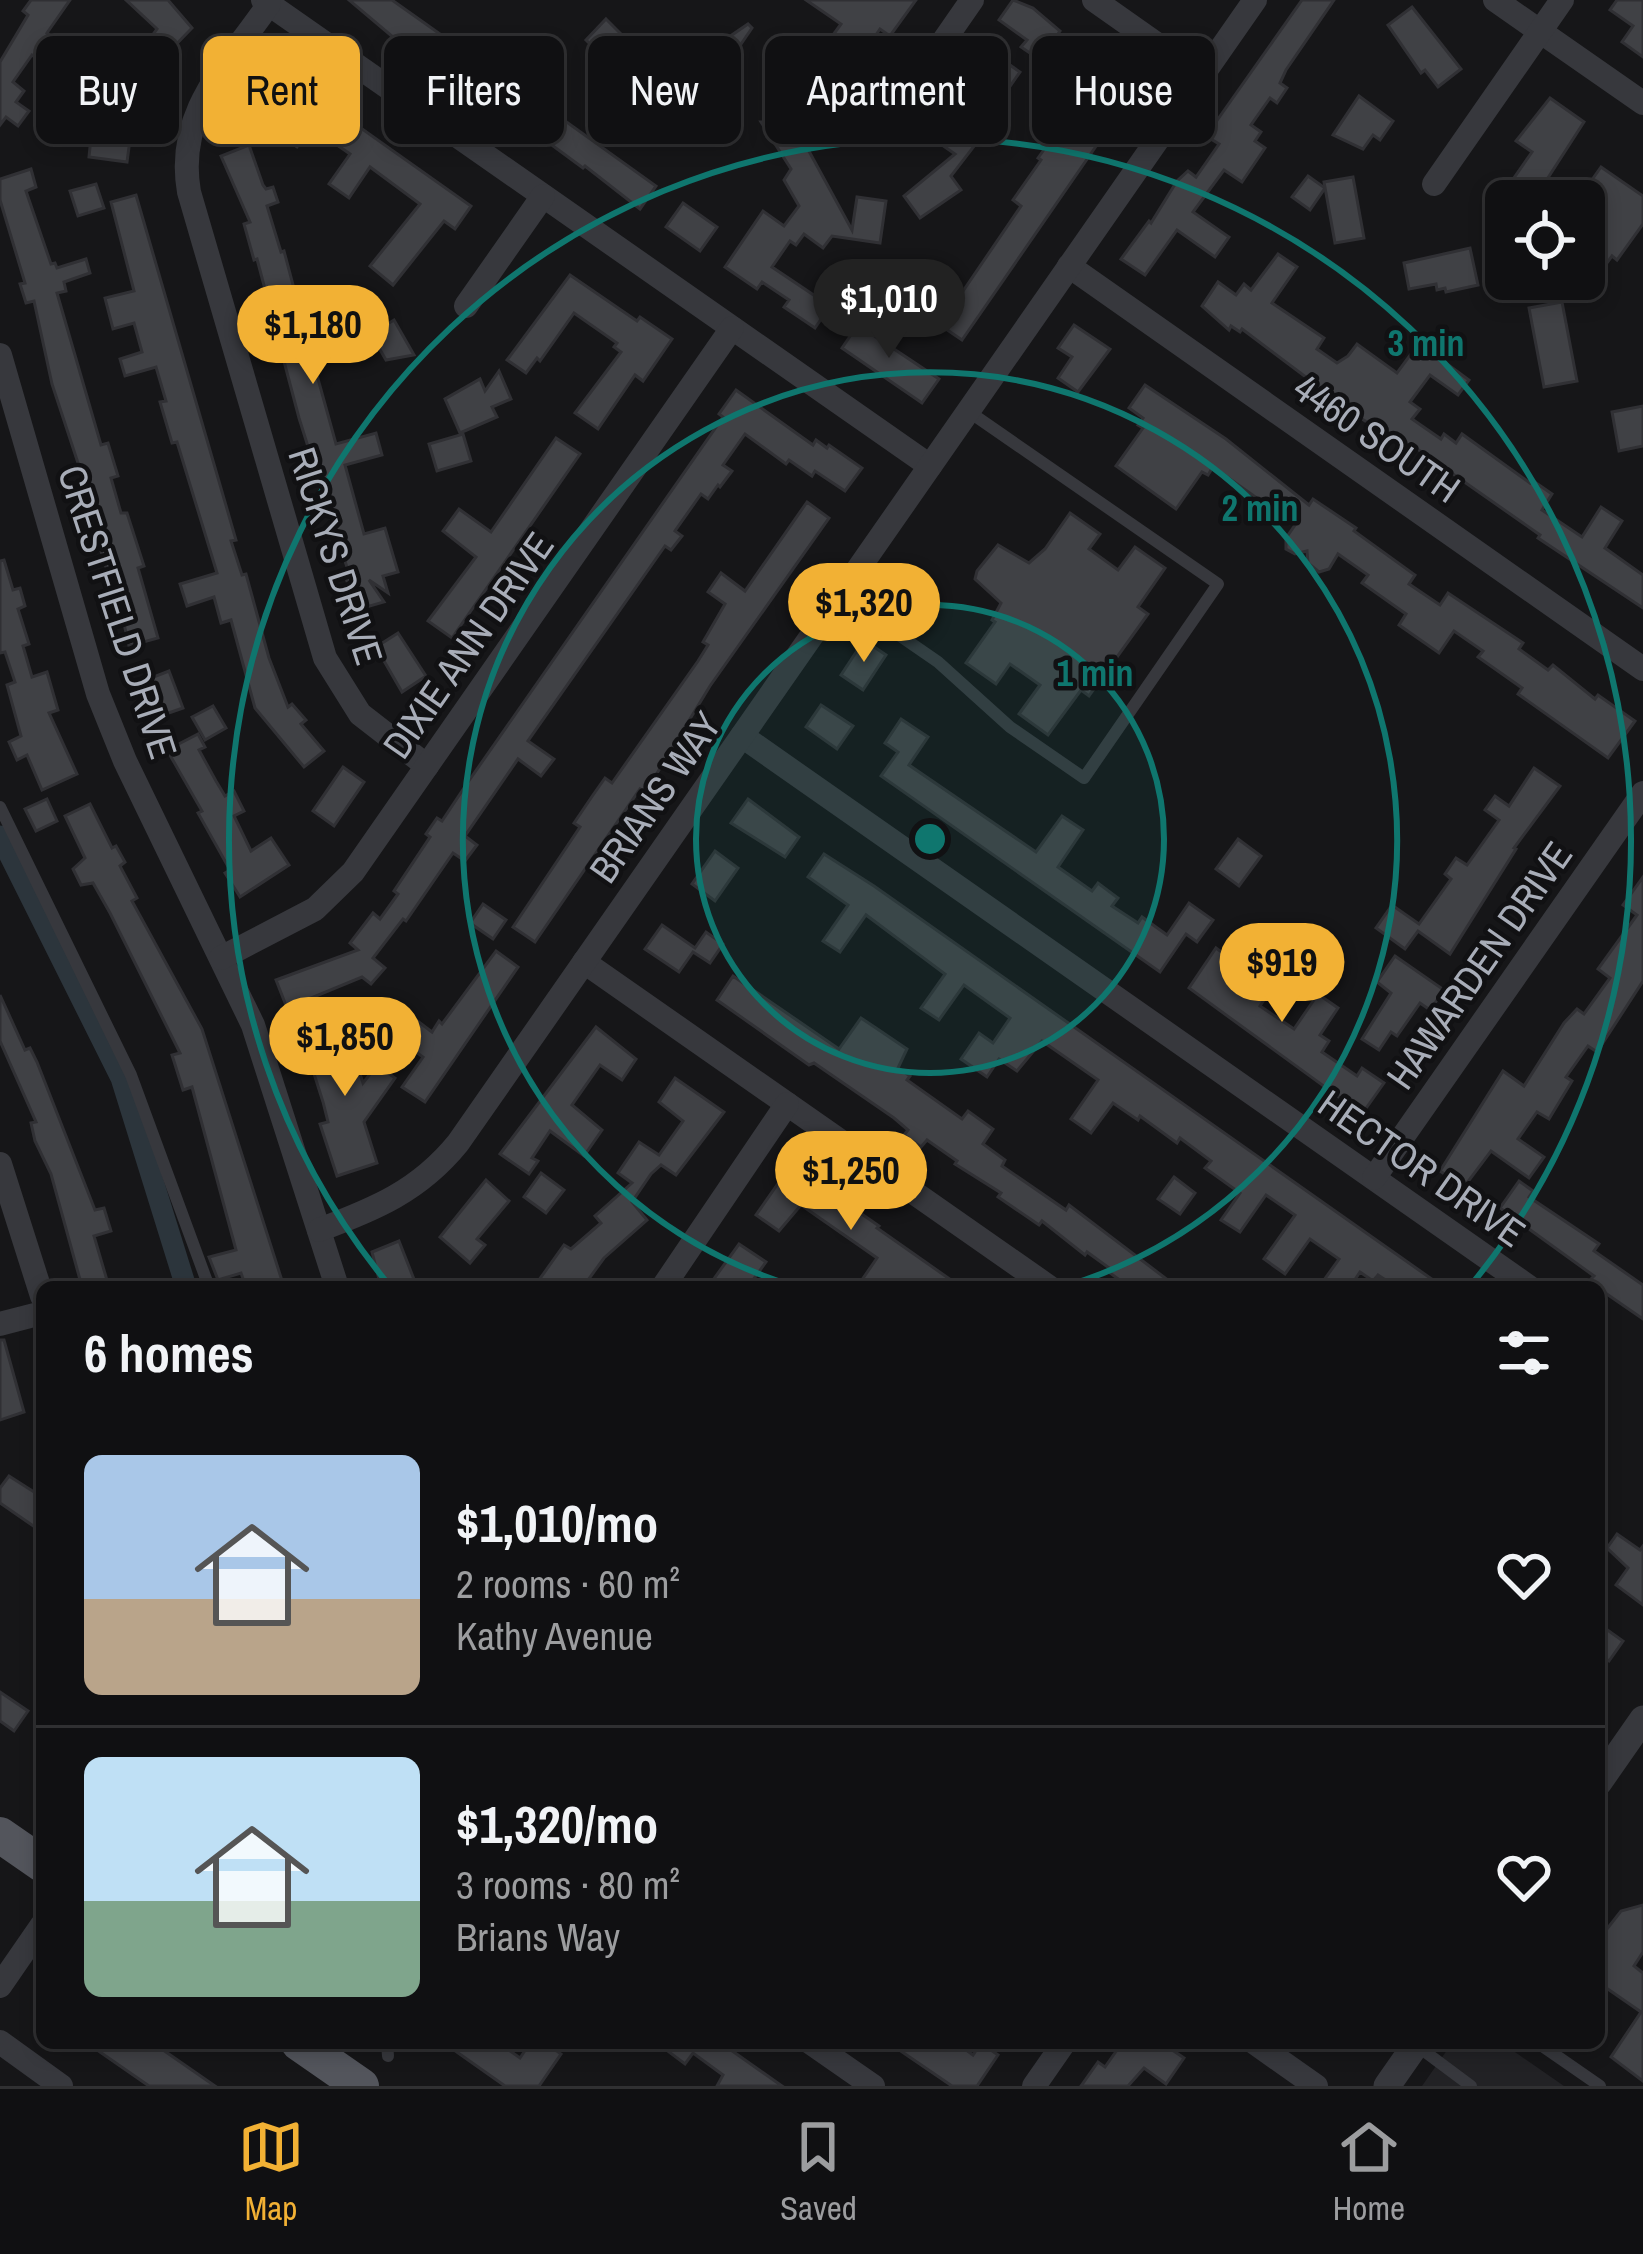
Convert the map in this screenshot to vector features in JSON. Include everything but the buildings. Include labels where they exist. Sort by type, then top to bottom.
[{"type":"main road","points":[[0,1835],[36,1860]]},
{"type":"main road","points":[[308,2049],[361,2086]]},
{"type":"street","points":[[947,36],[972,0]]},
{"type":"street","points":[[1094,0],[1145,36]]},
{"type":"street","name":"BRIANS WAY","points":[[1215,57],[1255,0]]},
{"type":"street","points":[[1496,0],[1643,104]]},
{"type":"street","points":[[1433,184],[1562,0]]},
{"type":"street","points":[[266,2],[929,466]]},
{"type":"street","name":"RICKYS DRIVE","points":[[266,2],[195,112],[185,150],[189,191],[325,658],[360,714],[427,766]]},
{"type":"street","name":"BRIANS WAY","points":[[319,1230],[393,1201],[439,1166],[1154,144]]},
{"type":"street","points":[[466,306],[543,196]]},
{"type":"street","name":"4460 SOUTH","points":[[1069,266],[1643,669]]},
{"type":"street","name":"DIXIE ANN DRIVE","points":[[221,958],[299,919],[353,872],[732,328]]},
{"type":"street","name":"CRESTFIELD DRIVE","points":[[0,355],[104,711],[253,1025],[335,1281]]},
{"type":"street","name":"HECTOR DRIVE","points":[[742,736],[1520,1281]]},
{"type":"street","name":"HAWARDEN DRIVE","points":[[1374,1178],[1643,793]]},
{"type":"street","points":[[584,962],[1040,1281]]},
{"type":"street","points":[[667,1281],[788,1104]]},
{"type":"street","points":[[0,1164],[37,1281]]},
{"type":"street","points":[[0,1324],[36,1314]]},
{"type":"street","points":[[1605,1775],[1638,1738]]},
{"type":"street","points":[[0,1986],[36,1934]]},
{"type":"street","points":[[0,2042],[61,2086]]},
{"type":"street","points":[[820,2049],[873,2086]]},
{"type":"street","points":[[1034,2086],[1060,2049]]},
{"type":"street","points":[[1264,2049],[1316,2086]]},
{"type":"street","points":[[1388,2086],[1413,2049]]},
{"type":"lane","points":[[840,595],[938,662],[1010,727],[1084,778],[1218,584],[968,411]]},
{"type":"lane","points":[[0,807],[131,1075],[207,1281]]},
{"type":"lane","points":[[1422,2049],[1464,2083]]},
{"type":"lane","points":[[1547,2049],[1600,2086]]},
{"type":"shaded area","points":[[1448,2049],[1511,2049],[1564,2086],[1422,2086]]},
{"type":"waterway","points":[[0,836],[121,1078],[184,1281]]}]
